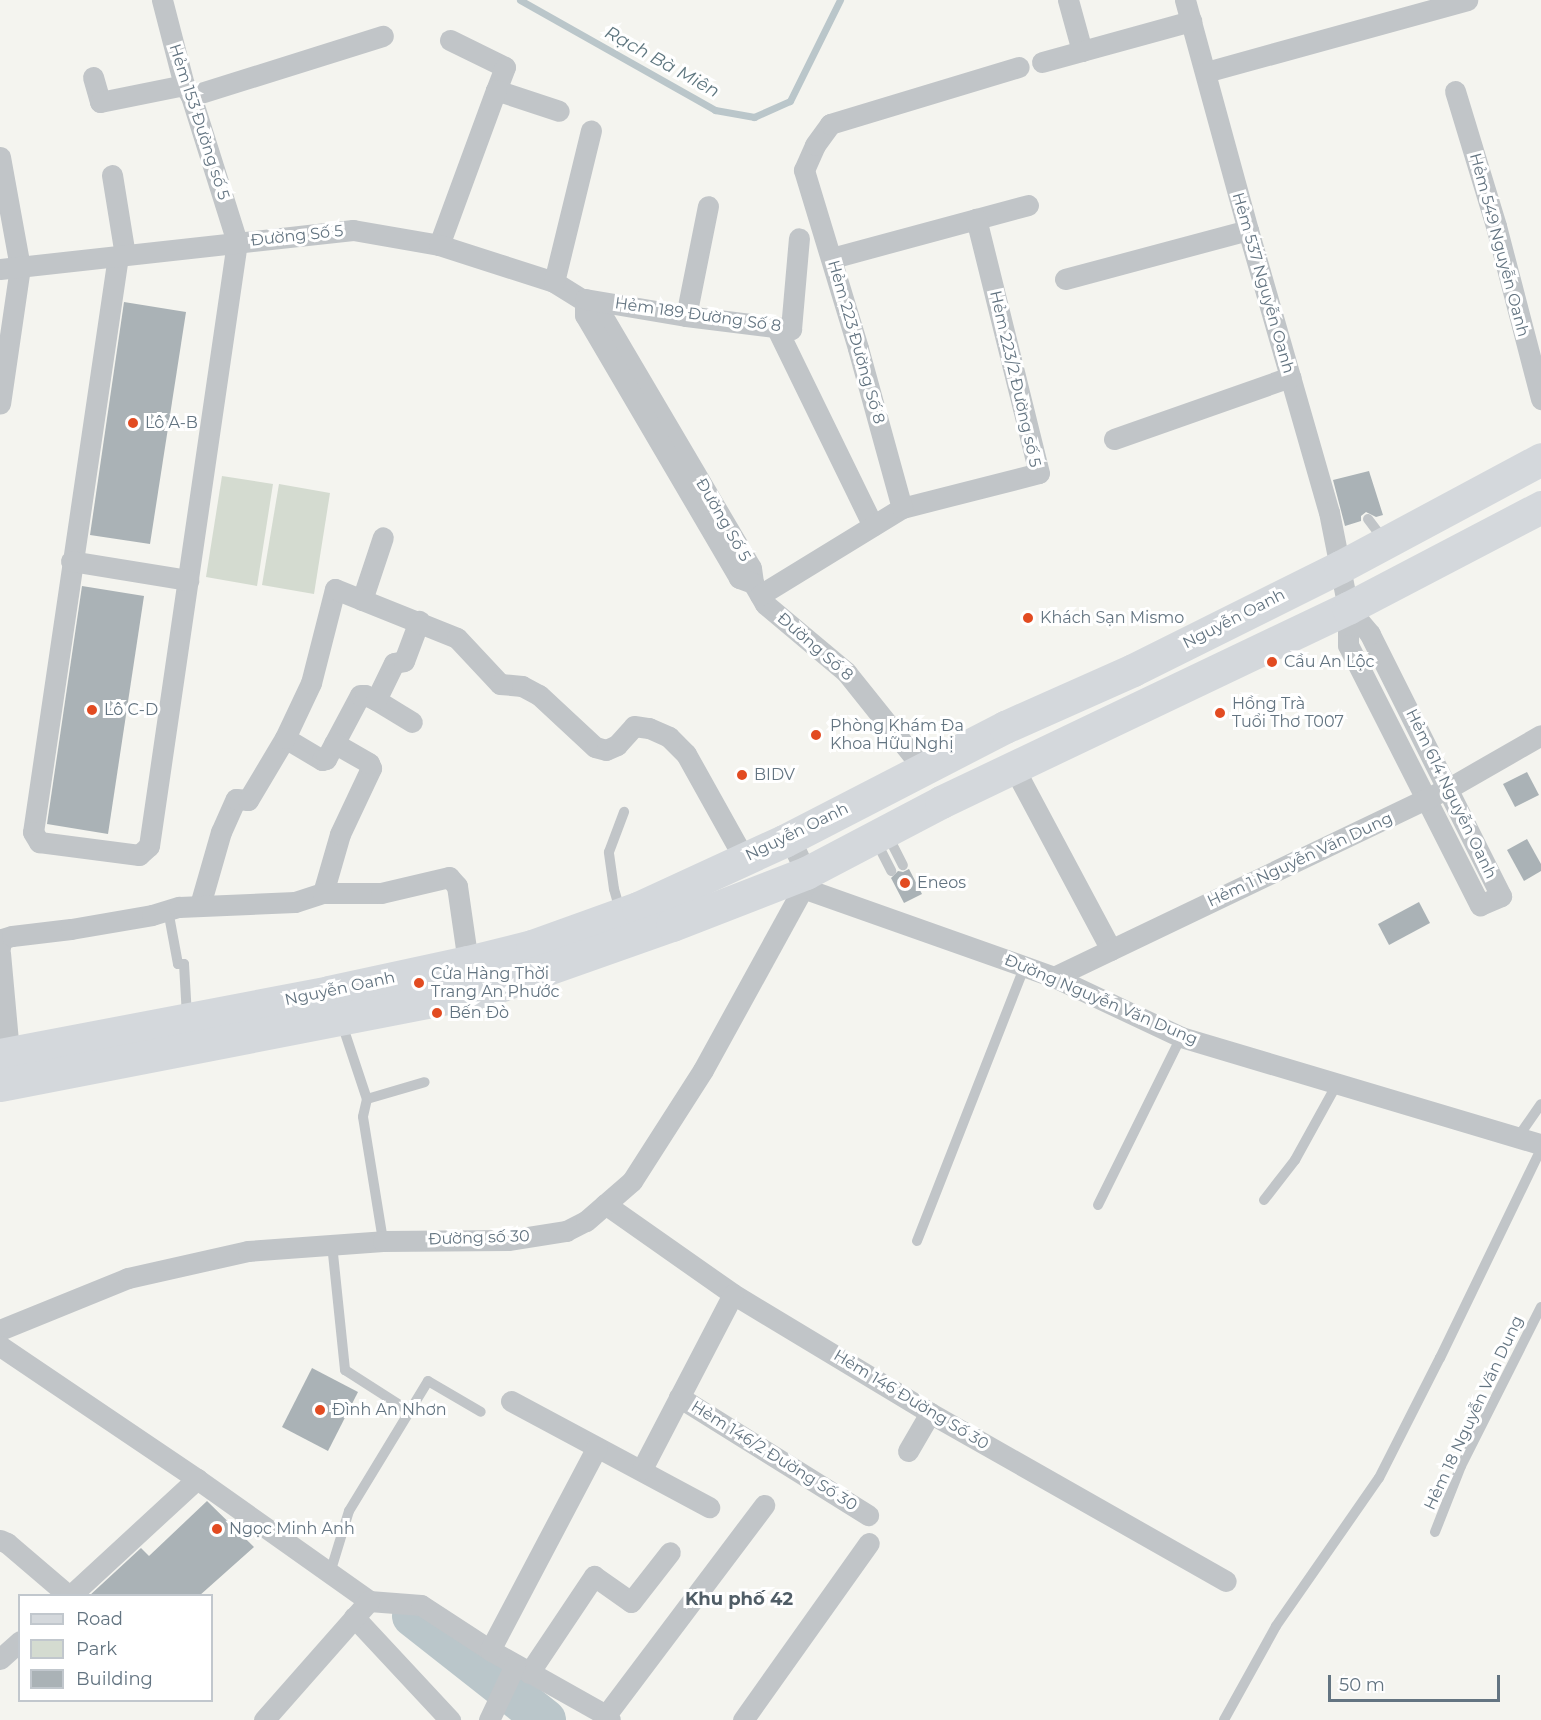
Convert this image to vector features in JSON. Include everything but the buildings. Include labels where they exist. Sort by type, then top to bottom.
[{"type":"main road","name":"Nguyễn Oanh","points":[[5,1053],[468,962],[532,946],[621,914],[790,838],[1005,727],[1133,670],[1340,567],[1377,531],[1541,459]]},
{"type":"main road","name":"Nguyễn Oanh","points":[[0,1085],[488,990],[805,880],[880,834],[941,802],[1348,608],[1541,507]]},
{"type":"main road","points":[[923,768],[941,802]]},
{"type":"street","name":"Hẻm 153 Đường số 5","points":[[162,0],[187,91],[237,242]]},
{"type":"street","points":[[1068,0],[1082,51]]},
{"type":"street","name":"Hẻm 537 Nguyễn Oanh","points":[[1185,0],[1290,377],[1334,510],[1340,567],[1348,608]]},
{"type":"street","points":[[1206,72],[1467,0]]},
{"type":"street","points":[[1042,62],[1191,21]]},
{"type":"street","points":[[93,77],[100,102],[187,91],[383,36]]},
{"type":"street","points":[[439,245],[505,67],[450,40]]},
{"type":"street","name":"Hẻm 223 Đường Số 8","points":[[902,508],[832,258],[804,170],[815,145],[830,124],[1019,68]]},
{"type":"street","points":[[496,90],[559,111]]},
{"type":"street","name":"Hẻm 549 Nguyễn Oanh","points":[[1455,91],[1496,226],[1541,399]]},
{"type":"street","points":[[554,282],[591,130]]},
{"type":"street","points":[[0,157],[10,268],[0,404]]},
{"type":"street","points":[[112,175],[121,255],[71,561],[33,832],[39,842],[140,855],[149,846],[237,242]]},
{"type":"street","points":[[832,258],[1028,205]]},
{"type":"street","points":[[686,315],[708,206]]},
{"type":"street","name":"Hẻm 223/2 Đường số 5","points":[[902,508],[1039,473],[976,219]]},
{"type":"street","name":"Đường Số 5","points":[[10,268],[353,230],[439,245],[554,282],[585,299],[585,315],[739,578],[757,589]]},
{"type":"street","points":[[1065,279],[1248,230]]},
{"type":"street","name":"Hẻm 189 Đường Số 8","points":[[585,299],[791,329],[799,238]]},
{"type":"street","points":[[776,327],[873,525]]},
{"type":"street","points":[[1114,439],[1290,377]]},
{"type":"street","points":[[757,589],[902,508]]},
{"type":"street","points":[[362,600],[383,537]]},
{"type":"street","points":[[71,561],[188,580]]},
{"type":"street","points":[[200,905],[221,832],[236,799],[248,800],[285,738],[310,682],[324,638],[333,590],[338,589],[457,638],[500,684],[522,686],[539,695],[595,747],[606,750],[617,745],[630,729],[639,725],[669,737],[686,754],[744,858]]},
{"type":"street","name":"Đường Số 8","points":[[757,589],[765,604],[846,672],[923,768]]},
{"type":"street","name":"Hẻm 614 Nguyễn Oanh","points":[[1348,608],[1370,634],[1501,896],[1480,905],[1348,645],[1348,608]]},
{"type":"street","points":[[376,700],[394,663],[404,661],[419,621]]},
{"type":"street","points":[[285,738],[324,760],[360,695],[376,700],[412,722]]},
{"type":"street","name":"Hẻm 1 Nguyễn Văn Dung","points":[[1054,977],[1427,800],[1541,735]]},
{"type":"street","points":[[323,893],[340,834],[372,768],[369,763],[334,743]]},
{"type":"street","points":[[1014,768],[1111,950]]},
{"type":"street","points":[[790,838],[805,880]]},
{"type":"street","points":[[0,946],[2,939],[12,936],[200,905],[295,902],[323,893],[381,893],[449,877],[455,880],[457,886],[468,962]]},
{"type":"street","name":"Đường Nguyễn Văn Dung","points":[[805,880],[1054,977],[1181,1037],[1518,1137],[1541,1146]]},
{"type":"street","name":"Đường số 30","points":[[0,1330],[128,1278],[248,1251],[383,1241],[508,1240],[566,1231],[586,1221],[632,1181],[703,1070],[805,880]]},
{"type":"street","points":[[0,953],[5,1053]]},
{"type":"street","name":"Hẻm 146 Đường Số 30","points":[[605,1204],[733,1294],[930,1413],[1226,1581]]},
{"type":"street","points":[[642,1469],[733,1294]]},
{"type":"street","points":[[0,1346],[197,1479],[369,1601],[421,1605],[490,1650],[517,1671],[608,1717],[764,1505]]},
{"type":"street","name":"Hẻm 146/2 Đường Số 30","points":[[680,1397],[868,1515]]},
{"type":"street","points":[[511,1401],[710,1507]]},
{"type":"street","points":[[908,1451],[930,1413]]},
{"type":"street","points":[[490,1650],[597,1447]]},
{"type":"street","points":[[71,1594],[197,1479]]},
{"type":"street","points":[[0,1540],[7,1543],[67,1594]]},
{"type":"street","points":[[743,1720],[869,1543]]},
{"type":"street","points":[[493,1711],[517,1671],[594,1576],[631,1602],[670,1552]]},
{"type":"street","points":[[264,1720],[369,1601]]},
{"type":"street","points":[[354,1617],[450,1720]]},
{"type":"street","points":[[0,1659],[18,1643]]},
{"type":"lane","points":[[621,914],[614,889],[609,852],[624,812]]},
{"type":"lane","points":[[880,834],[903,865]]},
{"type":"lane","points":[[880,834],[891,871]]},
{"type":"lane","points":[[160,912],[178,964],[184,964],[187,1019]]},
{"type":"lane","points":[[917,1241],[1025,966]]},
{"type":"lane","points":[[340,1018],[367,1100],[363,1117],[383,1241]]},
{"type":"lane","points":[[1098,1205],[1181,1037]]},
{"type":"lane","points":[[367,1100],[425,1082]]},
{"type":"lane","points":[[1264,1200],[1295,1160],[1337,1084]]},
{"type":"lane","points":[[1518,1137],[1541,1104]]},
{"type":"lane","points":[[1224,1720],[1276,1626],[1379,1478],[1440,1358],[1541,1146]]},
{"type":"lane","points":[[332,1244],[345,1370],[409,1411]]},
{"type":"lane","name":"Hẻm 18 Nguyễn Văn Dung","points":[[1435,1532],[1461,1466],[1541,1307]]},
{"type":"lane","points":[[330,1573],[348,1511],[428,1381],[481,1412]]},
{"type":"green space","points":[[222,476],[273,484],[257,586],[206,577]]},
{"type":"green space","points":[[279,484],[330,493],[314,594],[262,585]]},
{"type":"waterway","name":"Rạch Bà Miên","points":[[520,0],[715,110],[754,117],[790,101],[840,0]]},
{"type":"waterway","points":[[413,1616],[545,1720]]},
{"type":"place","name":"Lô A-B","points":[[133,423]]},
{"type":"place","name":"Khách Sạn Mismo","points":[[1028,618]]},
{"type":"place","name":"Cầu An Lộc","points":[[1272,662]]},
{"type":"place","name":"Lô C-D","points":[[92,710]]},
{"type":"place","name":"Hồng Trà Tuổi Thơ T007","points":[[1220,713]]},
{"type":"place","name":"Phòng Khám Đa Khoa Hữu Nghị","points":[[816,735]]},
{"type":"place","name":"BIDV","points":[[742,775]]},
{"type":"place","name":"Eneos","points":[[905,883]]},
{"type":"place","name":"Cửa Hàng Thời Trang An Phước","points":[[419,983]]},
{"type":"place","name":"Bến Đò","points":[[437,1013]]},
{"type":"place","name":"Đình An Nhơn","points":[[320,1410]]},
{"type":"place","name":"Ngọc Minh Anh","points":[[217,1529]]},
{"type":"district","name":"Khu phố 42","points":[[739,1599]]}]
